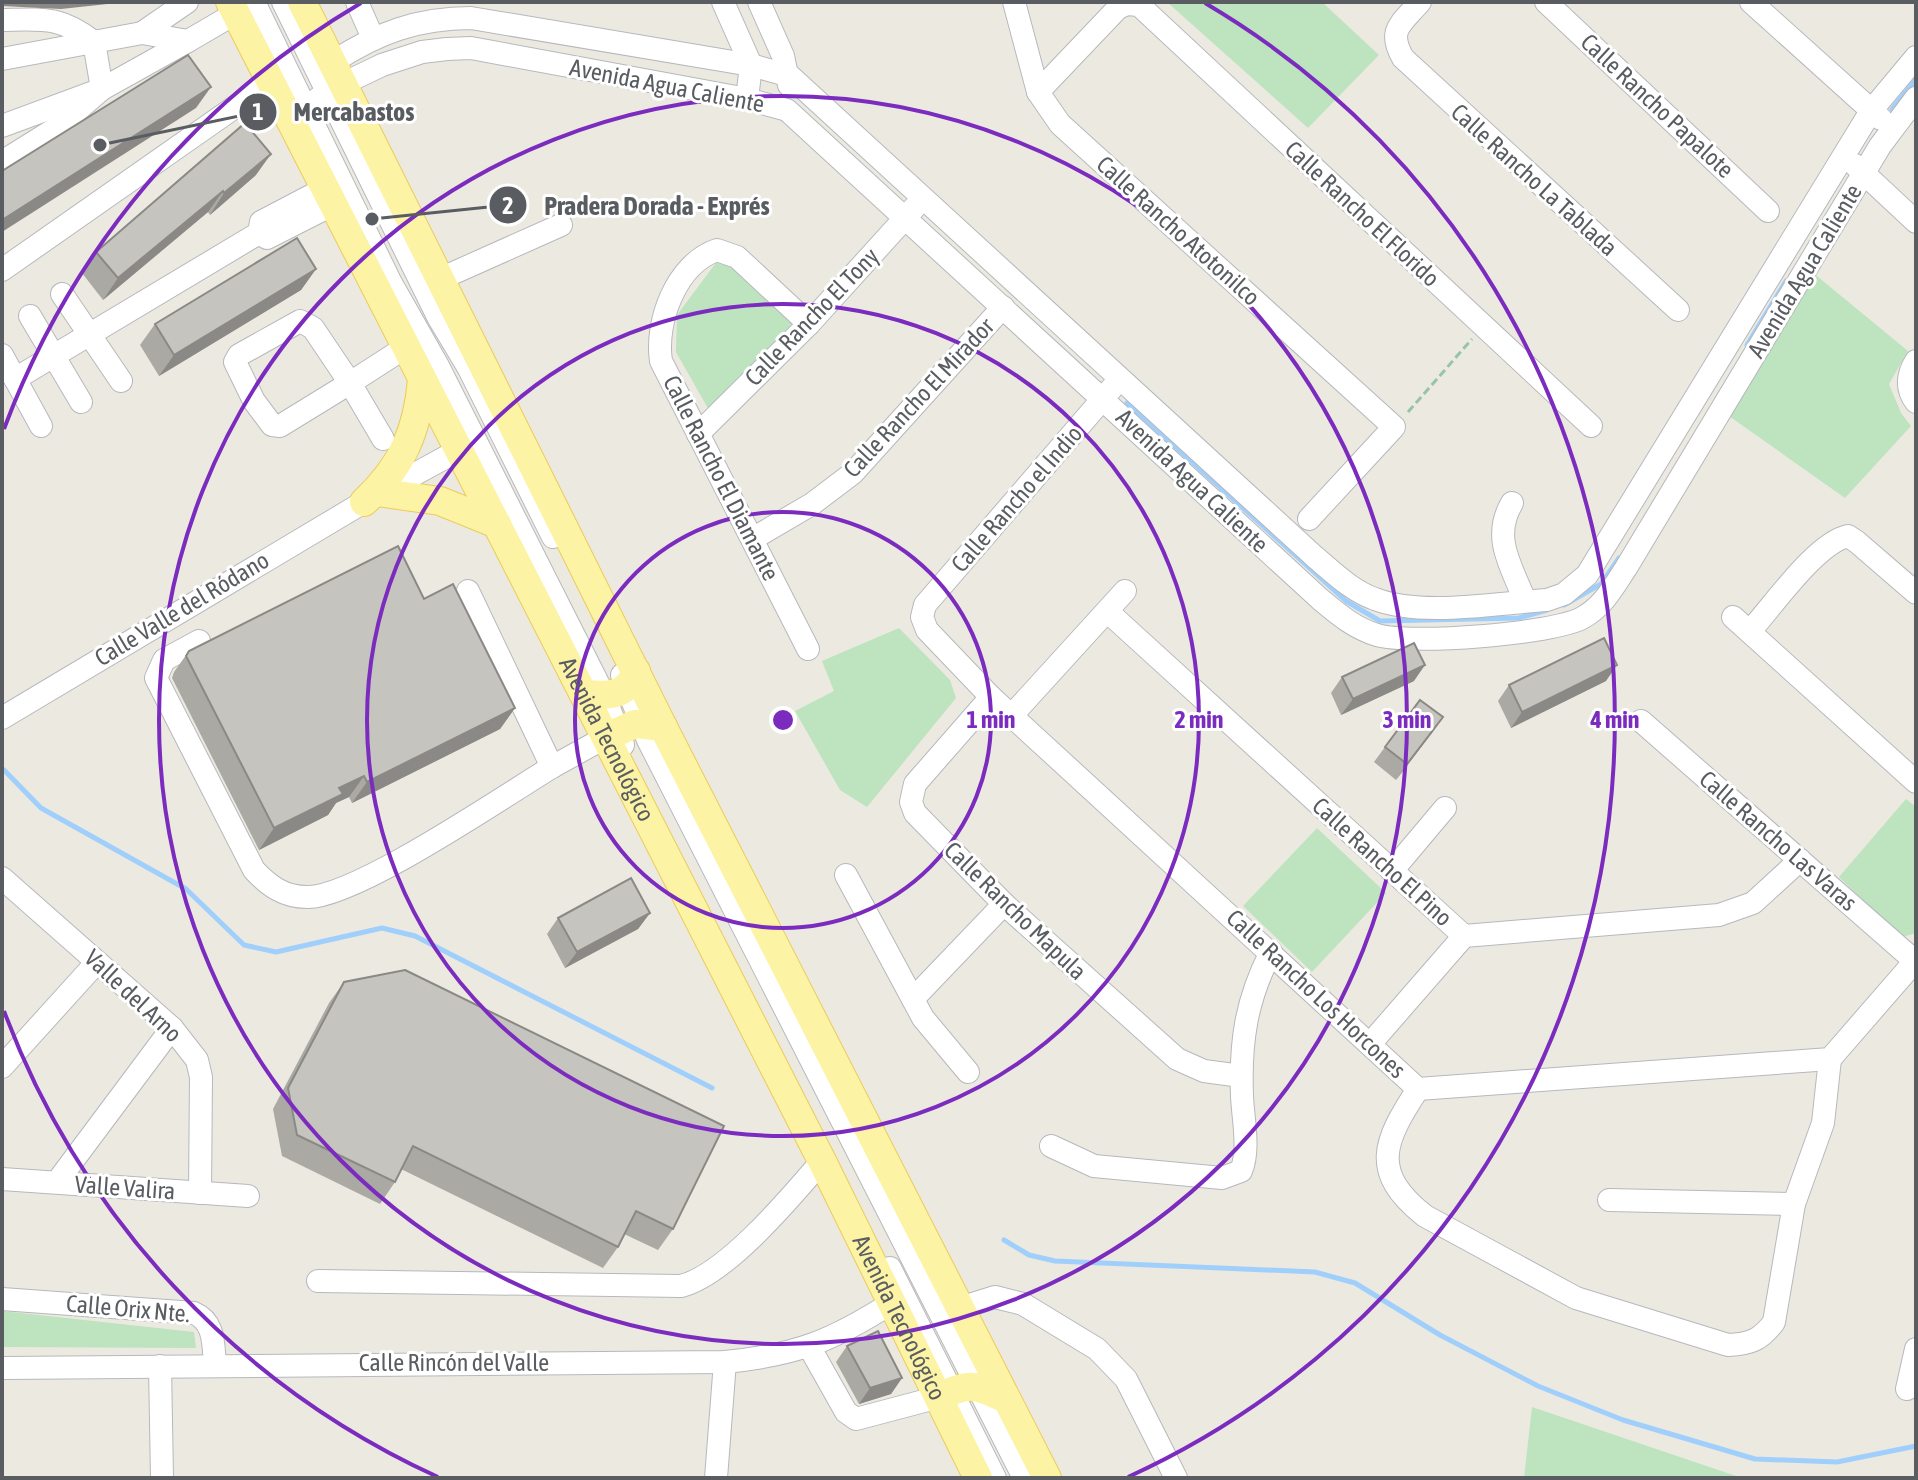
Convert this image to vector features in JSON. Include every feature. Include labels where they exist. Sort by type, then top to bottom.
[{"type":"main road","name":"Avenida Tecnológico","points":[[302,2],[334,79],[440,279],[613,687],[822,1161],[893,1302],[955,1391],[978,1478]]},
{"type":"main road","name":"Avenida Tecnológico","points":[[240,6],[272,81],[299,113],[328,197],[497,524],[613,687],[632,730],[960,1308],[1047,1478]]},
{"type":"main road","points":[[374,497],[402,460],[414,429],[422,379]]},
{"type":"main road","points":[[374,497],[440,501],[497,524]]},
{"type":"main road","points":[[955,1391],[1006,1399]]},
{"type":"street","points":[[142,33],[187,2]]},
{"type":"street","points":[[283,2],[334,79],[438,317],[468,367],[613,687]]},
{"type":"street","points":[[357,2],[372,36]]},
{"type":"street","points":[[723,2],[751,65],[747,99]]},
{"type":"street","points":[[759,2],[790,76],[787,110]]},
{"type":"street","name":"Calle Rancho Atotonilco","points":[[1014,2],[1038,92],[1060,124],[1394,427]]},
{"type":"street","name":"Calle Rancho La Tablada","points":[[1420,2],[1396,31],[1396,46],[1417,74],[1678,310]]},
{"type":"street","name":"Calle Rancho Papalote","points":[[1546,2],[1768,211]]},
{"type":"street","points":[[1038,92],[1118,8],[1133,3]]},
{"type":"street","name":"Calle Rancho El Florido","points":[[1133,3],[1145,10],[1591,426]]},
{"type":"street","points":[[1756,3],[1892,128]]},
{"type":"street","points":[[2,126],[102,89],[188,41],[240,6],[613,687]]},
{"type":"street","points":[[417,12],[422,52]]},
{"type":"street","name":"Avenida Agua Caliente","points":[[299,113],[372,36],[417,12],[471,18],[751,65],[790,76],[1315,557],[1363,594],[1417,608],[1525,601],[1564,594],[1587,575],[1871,111],[1916,57]]},
{"type":"street","points":[[2,20],[52,18],[69,23],[94,42],[102,89]]},
{"type":"street","points":[[2,59],[142,33],[188,41]]},
{"type":"street","name":"Avenida Agua Caliente","points":[[334,79],[422,52],[471,48],[747,99],[787,110],[1347,622],[1381,636],[1406,637],[1541,630],[1569,624],[1596,608],[1626,568],[1864,172],[1916,98]]},
{"type":"street","points":[[2,270],[272,81]]},
{"type":"street","points":[[2,162],[58,127],[102,89]]},
{"type":"street","points":[[1843,156],[1916,222]]},
{"type":"street","points":[[15,379],[92,336],[259,233],[261,222],[328,197]]},
{"type":"street","name":"Calle Rancho El Tony","points":[[698,434],[809,324],[924,197]]},
{"type":"street","points":[[440,279],[561,225]]},
{"type":"street","name":"Calle Rancho El Diamante","points":[[808,649],[661,361],[658,343],[660,321],[693,266],[709,252],[725,250],[809,324]]},
{"type":"street","points":[[62,294],[121,381]]},
{"type":"street","name":"Calle Rancho El Mirador","points":[[754,538],[812,504],[853,473],[1003,307]]},
{"type":"street","points":[[30,316],[81,402]]},
{"type":"street","points":[[383,439],[350,383],[313,328],[300,321],[239,355],[235,362],[254,401],[272,425],[280,426],[350,383],[406,347]]},
{"type":"street","points":[[2,355],[41,426]]},
{"type":"street","points":[[1719,358],[1744,374]]},
{"type":"street","points":[[1916,361],[1908,380],[1909,392],[1916,402]]},
{"type":"street","name":"Calle Rancho el Indio","points":[[925,624],[925,605],[1121,378]]},
{"type":"street","points":[[1309,519],[1394,427]]},
{"type":"street","name":"Calle Valle del Ródano","points":[[2,718],[374,497],[459,450]]},
{"type":"street","points":[[1512,503],[1502,520],[1502,540],[1525,601]]},
{"type":"street","points":[[1916,593],[1848,536],[1824,549],[1742,624],[1916,782]]},
{"type":"street","points":[[468,591],[552,767]]},
{"type":"street","points":[[1013,714],[1125,591]]},
{"type":"street","name":"Calle Rancho El Pino","points":[[1108,612],[1464,936],[1719,915],[1753,903],[1800,860]]},
{"type":"street","name":"Calle Rancho Los Horcones","points":[[925,624],[937,644],[991,697],[1418,1089],[1830,1059]]},
{"type":"street","points":[[199,641],[164,660],[156,678],[254,870],[269,886],[287,895],[309,898],[367,879],[552,767],[632,730],[995,1478]]},
{"type":"street","name":"Calle Rancho Mapula","points":[[991,697],[915,784],[911,802],[919,818],[1004,904],[1177,1059],[1204,1071],[1241,1076]]},
{"type":"street","name":"Calle Rancho Las Varas","points":[[1641,721],[1916,961]]},
{"type":"street","points":[[1392,871],[1445,808]]},
{"type":"street","points":[[846,875],[913,999],[934,1032],[968,1072]]},
{"type":"street","name":"Valle del Arno","points":[[4,883],[172,1028],[197,1060],[201,1077],[200,1193]]},
{"type":"street","points":[[913,999],[1004,904]]},
{"type":"street","points":[[1370,1044],[1464,936]]},
{"type":"street","points":[[1051,1146],[1094,1166],[1222,1178],[1241,1171],[1245,1156],[1241,1076],[1249,997],[1271,952]]},
{"type":"street","points":[[1418,1089],[1390,1138],[1390,1176],[1398,1191],[1425,1216],[1596,1306],[1728,1345],[1745,1345],[1762,1337],[1774,1322],[1794,1204],[1823,1123],[1830,1059],[1916,961]]},
{"type":"street","points":[[2,1067],[97,962]]},
{"type":"street","points":[[57,1182],[172,1028]]},
{"type":"street","points":[[318,1281],[681,1286],[707,1274],[779,1212],[822,1161]]},
{"type":"street","name":"Valle Valira","points":[[2,1179],[248,1196]]},
{"type":"street","points":[[1609,1200],[1794,1204]]},
{"type":"street","points":[[960,1308],[995,1297],[1023,1304],[1070,1329],[1097,1349],[1126,1379],[1176,1478]]},
{"type":"street","name":"Calle Orix Nte.","points":[[2,1299],[194,1313],[203,1317],[211,1329],[215,1364]]},
{"type":"street","name":"Calle Rincón del Valle","points":[[2,1368],[725,1362],[774,1357],[810,1348],[852,1328],[893,1302]]},
{"type":"street","points":[[810,1348],[846,1412],[856,1419],[955,1391]]},
{"type":"street","points":[[1907,1389],[1916,1349]]},
{"type":"street","points":[[716,1478],[725,1362]]},
{"type":"street","points":[[160,1366],[162,1478]]},
{"type":"street","points":[[955,1391],[1024,1478]]},
{"type":"path","points":[[1394,427],[1482,327]]},
{"type":"green space","points":[[1167,2],[1322,2],[1379,55],[1308,128]]},
{"type":"green space","points":[[718,260],[735,261],[799,316],[710,412],[676,352],[677,315]]},
{"type":"green space","points":[[1812,272],[1908,351],[1889,384],[1901,413],[1911,426],[1845,498],[1729,416]]},
{"type":"green space","points":[[899,628],[950,680],[956,698],[867,807],[840,790],[795,711],[834,691],[822,661]]},
{"type":"green space","points":[[1906,799],[1916,807],[1916,933],[1902,937],[1839,877]]},
{"type":"green space","points":[[1317,828],[1386,893],[1312,972],[1243,906]]},
{"type":"green space","points":[[2,1311],[194,1332],[196,1348],[2,1347]]},
{"type":"green space","points":[[1532,1407],[1742,1478],[1524,1478]]},
{"type":"building","points":[[188,55],[211,87],[2,220],[2,171]]},
{"type":"building","points":[[245,123],[271,154],[118,278],[96,252]]},
{"type":"building","points":[[297,238],[316,269],[174,355],[155,324]]},
{"type":"building","points":[[398,546],[424,599],[453,584],[515,708],[367,782],[364,776],[339,788],[343,794],[274,828],[186,656],[189,651]]},
{"type":"building","points":[[1604,638],[1617,665],[1522,712],[1509,685]]},
{"type":"building","points":[[1414,643],[1425,665],[1353,699],[1342,677]]},
{"type":"building","points":[[1420,700],[1443,717],[1407,764],[1385,747]]},
{"type":"building","points":[[631,878],[650,913],[577,952],[558,918]]},
{"type":"building","points":[[405,970],[724,1126],[673,1229],[636,1211],[618,1247],[413,1146],[395,1182],[297,1135],[288,1088],[344,982]]},
{"type":"building","points":[[878,1331],[902,1378],[870,1388],[847,1346]]},
{"type":"waterway","points":[[1892,109],[1916,79]]},
{"type":"waterway","points":[[1747,345],[1786,281]]},
{"type":"waterway","points":[[1127,403],[1346,601],[1380,621],[1519,618],[1547,610]]},
{"type":"waterway","points":[[1564,605],[1601,584],[1619,558]]},
{"type":"waterway","points":[[4,770],[41,808],[186,889],[244,945],[276,952],[382,928],[415,936],[712,1088]]},
{"type":"waterway","points":[[1004,1240],[1029,1255],[1055,1261],[1315,1272],[1355,1283],[1440,1335],[1538,1386],[1623,1420],[1755,1459],[1837,1462],[1916,1446]]},
{"type":"place","name":"Mercabastos","points":[[100,145]]},
{"type":"place","name":"Pradera Dorada - Exprés","points":[[372,219]]}]
